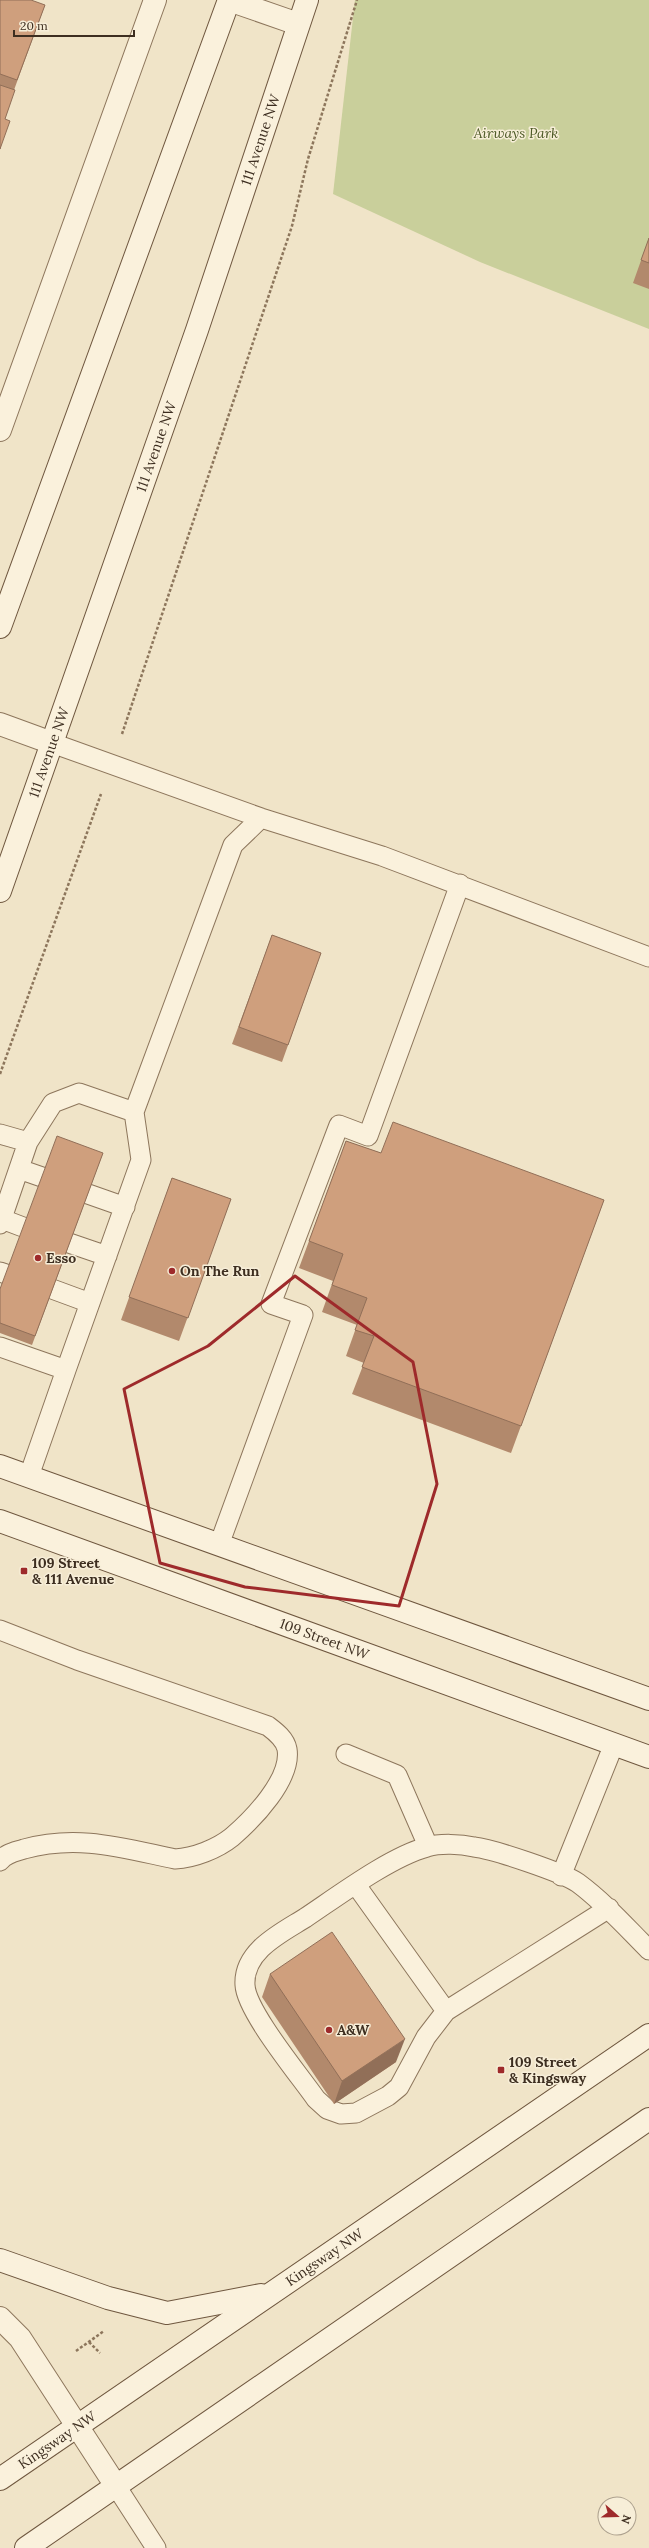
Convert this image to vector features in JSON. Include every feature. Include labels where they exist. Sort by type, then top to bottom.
[{"type":"main road","points":[[0,430],[155,0]]},
{"type":"main road","points":[[0,627],[229,0],[298,24]]},
{"type":"main road","name":"111 Avenue NW","points":[[0,891],[197,330],[307,0]]},
{"type":"main road","points":[[0,724],[52,743]]},
{"type":"main road","points":[[0,1466],[649,1699]]},
{"type":"main road","name":"109 Street NW","points":[[0,1521],[649,1757]]},
{"type":"main road","name":"Kingsway NW","points":[[0,2479],[649,2035]]},
{"type":"main road","points":[[26,2548],[649,2118]]},
{"type":"main road","points":[[0,2260],[108,2298],[167,2313],[215,2306],[272,2293]]},
{"type":"main road","points":[[0,2318],[20,2338],[116,2486]]},
{"type":"lane","points":[[52,743],[261,818],[382,856],[460,884],[649,957]]},
{"type":"lane","points":[[29,1476],[141,1160],[134,1112],[233,845],[261,818]]},
{"type":"lane","points":[[219,1544],[303,1315],[271,1304],[338,1125],[368,1136],[460,884]]},
{"type":"lane","points":[[23,1227],[1,1222],[28,1142],[53,1103],[79,1093],[134,1112]]},
{"type":"lane","points":[[0,1134],[28,1142]]},
{"type":"lane","points":[[19,1169],[42,1178]]},
{"type":"lane","points":[[88,1194],[125,1207]]},
{"type":"lane","points":[[69,1243],[107,1256]]},
{"type":"lane","points":[[52,1289],[90,1303]]},
{"type":"lane","points":[[0,1346],[66,1370]]},
{"type":"lane","points":[[0,1630],[77,1660],[268,1726],[279,1735],[287,1748],[287,1760],[284,1774],[275,1791],[231,1838],[192,1858],[175,1860],[74,1841],[43,1844],[4,1855],[0,1860]]},
{"type":"lane","points":[[561,1876],[614,1744]]},
{"type":"lane","points":[[346,1754],[396,1775],[428,1846]]},
{"type":"lane","points":[[609,1908],[446,2010],[426,2037],[399,2087],[372,2106],[356,2113],[341,2114],[327,2109],[316,2099],[259,2020],[245,1986],[250,1963],[259,1949],[356,1885],[404,1856],[428,1846],[475,1846],[577,1882],[609,1908],[649,1950]]},
{"type":"lane","points":[[356,1885],[446,2010]]},
{"type":"lane","points":[[116,2486],[156,2548]]},
{"type":"path","points":[[0,1074],[111,765],[290,233],[312,144],[358,0]]},
{"type":"path","points":[[76,2351],[106,2330]]},
{"type":"path","points":[[89,2342],[100,2353]]},
{"type":"highlighted area","points":[[295,1276],[413,1362],[437,1484],[399,1606],[245,1587],[160,1563],[124,1389],[208,1346]]},
{"type":"green space","name":"Airways Park","points":[[355,0],[649,0],[649,329],[480,262],[333,194]]},
{"type":"building","points":[[0,0],[31,0],[45,5],[17,80],[0,74]]},
{"type":"building","points":[[0,85],[15,90],[5,119],[10,121],[0,149]]},
{"type":"building","points":[[649,238],[649,263],[641,260]]},
{"type":"building","points":[[272,935],[321,953],[288,1045],[239,1027]]},
{"type":"building","points":[[393,1122],[604,1200],[521,1426],[362,1367],[374,1336],[355,1330],[367,1298],[332,1285],[343,1254],[309,1241],[346,1141],[381,1153]]},
{"type":"building","name":"Esso","points":[[57,1136],[103,1153],[35,1336],[0,1323],[0,1289]]},
{"type":"building","name":"On The Run","points":[[172,1178],[231,1199],[188,1318],[129,1297]]},
{"type":"building","name":"A&W","points":[[332,1932],[405,2039],[342,2081],[270,1974]]},
{"type":"place","name":"Esso","points":[[38,1258]]},
{"type":"place","name":"On The Run","points":[[172,1271]]},
{"type":"place","name":"109 Street & 111 Avenue","points":[[24,1571]]},
{"type":"place","name":"A&W","points":[[329,2030]]},
{"type":"place","name":"109 Street & Kingsway","points":[[501,2070]]}]
